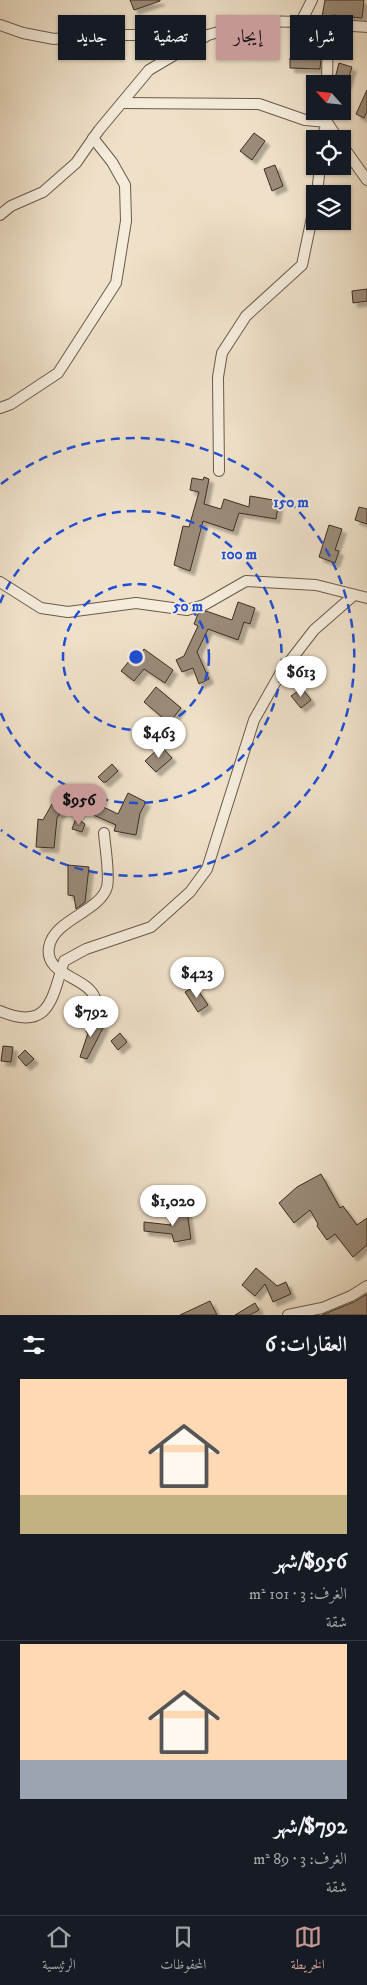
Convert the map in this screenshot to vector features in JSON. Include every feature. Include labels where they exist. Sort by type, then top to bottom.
[{"type":"street","points":[[304,15],[312,0]]},
{"type":"street","points":[[0,215],[11,206],[43,192],[76,163],[93,138],[149,70],[208,35],[256,21],[290,22]]},
{"type":"street","points":[[0,24],[23,33],[54,39],[96,35],[208,35]]},
{"type":"street","points":[[353,26],[367,27]]},
{"type":"street","points":[[327,60],[327,75]]},
{"type":"street","points":[[122,103],[259,104],[306,120]]},
{"type":"street","points":[[0,408],[11,404],[58,373],[116,283],[126,222],[124,185],[112,162],[93,138]]},
{"type":"street","points":[[351,158],[367,180]]},
{"type":"street","points":[[220,472],[218,377],[222,353],[246,316],[302,265],[309,230]]},
{"type":"street","points":[[0,582],[41,608],[68,612],[136,604],[187,610],[204,605],[246,581],[316,584],[367,598]]},
{"type":"street","points":[[0,1011],[16,1018],[38,1017],[49,1006],[64,961],[86,948],[151,927],[190,892],[208,869],[254,720],[280,674],[314,630],[354,595]]},
{"type":"street","points":[[96,1014],[95,998],[86,986],[61,972],[52,963],[49,947],[57,931],[102,897],[107,886],[104,833]]},
{"type":"street","points":[[289,1315],[322,1308],[352,1296],[367,1286]]},
{"type":"building","points":[[130,0],[160,0],[160,1],[134,10]]},
{"type":"building","points":[[325,0],[364,0],[362,18],[353,17],[353,15],[322,15]]},
{"type":"building","points":[[290,60],[321,60],[320,69],[290,68]]},
{"type":"building","points":[[339,63],[352,67],[349,75],[336,75]]},
{"type":"building","points":[[367,90],[367,111],[364,118],[356,114]]},
{"type":"building","points":[[254,133],[265,141],[252,160],[240,151]]},
{"type":"building","points":[[275,165],[283,186],[272,191],[264,169]]},
{"type":"building","points":[[367,289],[367,301],[353,303],[352,291]]},
{"type":"building","points":[[204,477],[209,479],[204,504],[221,509],[224,499],[249,507],[250,496],[279,501],[276,519],[239,513],[233,531],[203,521],[190,571],[174,565],[183,526],[189,527],[199,492],[190,490],[192,478],[203,480]]},
{"type":"building","points":[[359,507],[367,509],[367,524],[355,520]]},
{"type":"building","points":[[329,525],[342,529],[335,550],[339,551],[335,563],[319,557]]},
{"type":"building","points":[[238,602],[255,608],[250,624],[244,622],[238,640],[208,629],[197,652],[209,679],[199,684],[193,668],[182,672],[176,660],[184,656],[198,626],[194,624],[198,614],[206,611],[232,620]]},
{"type":"building","points":[[144,649],[173,670],[165,683],[144,669],[134,681],[121,671],[130,660],[134,663]]},
{"type":"building","points":[[156,687],[181,708],[169,723],[144,702]]},
{"type":"building","points":[[302,688],[311,700],[301,708],[291,696]]},
{"type":"building","points":[[161,746],[172,758],[156,772],[145,761]]},
{"type":"building","points":[[112,764],[118,771],[106,782],[103,782],[98,777]]},
{"type":"building","points":[[128,793],[146,802],[140,813],[136,835],[114,831],[116,825],[89,813],[93,802],[118,814]]},
{"type":"building","points":[[52,804],[62,810],[57,818],[54,848],[36,847],[38,819],[43,820]]},
{"type":"building","points":[[76,818],[85,824],[82,832],[72,829]]},
{"type":"building","points":[[68,865],[89,867],[85,902],[76,909],[74,896],[68,895]]},
{"type":"building","points":[[195,986],[208,1005],[198,1012],[185,992]]},
{"type":"building","points":[[92,1020],[104,1026],[87,1059],[80,1057],[88,1033],[86,1032]]},
{"type":"building","points":[[120,1033],[127,1042],[118,1050],[111,1041]]},
{"type":"building","points":[[3,1046],[13,1047],[11,1062],[1,1061]]},
{"type":"building","points":[[25,1050],[34,1059],[26,1066],[18,1057]]},
{"type":"building","points":[[321,1174],[340,1208],[343,1206],[357,1225],[367,1218],[367,1245],[353,1257],[335,1234],[327,1240],[317,1226],[318,1224],[310,1210],[294,1223],[279,1203],[297,1187]]},
{"type":"building","points":[[187,1211],[191,1239],[174,1242],[172,1234],[144,1231],[144,1222],[171,1225],[169,1213]]},
{"type":"building","points":[[256,1268],[277,1286],[286,1282],[291,1294],[273,1302],[265,1284],[255,1296],[242,1285]]},
{"type":"building","points":[[367,1294],[367,1315],[322,1315],[354,1302]]},
{"type":"building","points":[[210,1301],[217,1315],[180,1315]]},
{"type":"building","points":[[255,1303],[259,1310],[250,1315],[235,1315]]}]
